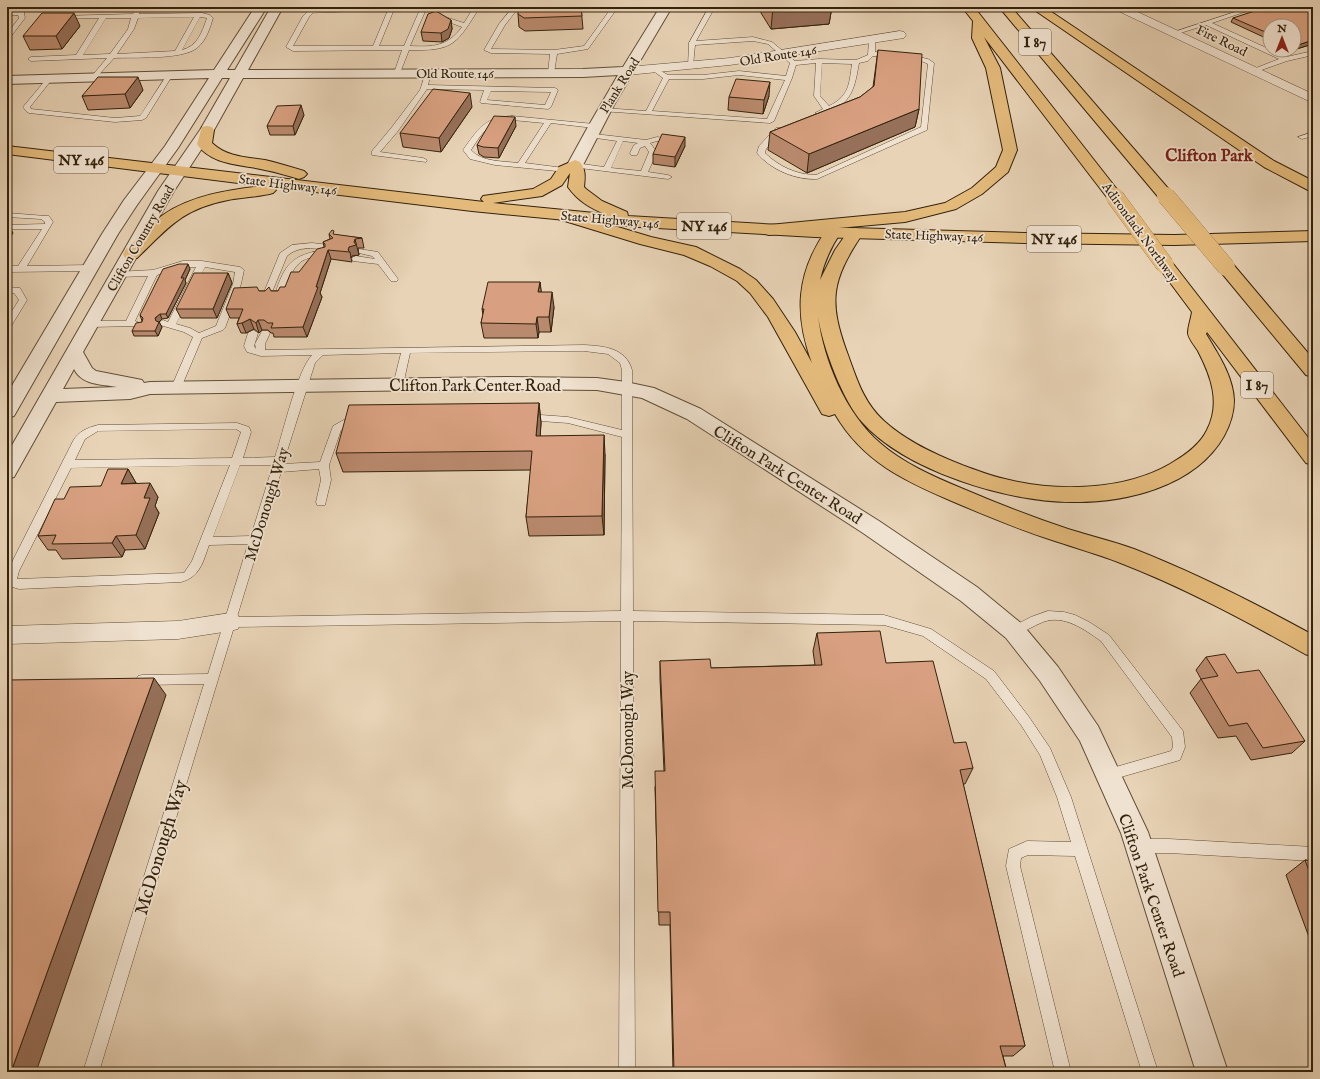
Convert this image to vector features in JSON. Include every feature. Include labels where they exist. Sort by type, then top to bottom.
[{"type":"main road","name":"Adirondack Northway","points":[[968,7],[1115,197],[1165,265],[1313,458]]},
{"type":"main road","name":"I 87","points":[[1005,7],[1243,286],[1313,371]]},
{"type":"main road","points":[[1036,7],[1269,164],[1313,187]]},
{"type":"main road","points":[[770,230],[905,217],[950,206],[977,191],[1003,169],[1010,150],[993,68],[978,38],[980,22]]},
{"type":"main road","points":[[207,130],[204,144],[218,156],[265,165],[304,175],[341,190]]},
{"type":"main road","name":"State Highway 146","points":[[7,150],[299,186],[561,215],[639,222],[770,230],[1025,238],[1174,240],[1312,236]]},
{"type":"main road","points":[[434,201],[501,198],[537,193],[557,182],[570,167],[578,174],[576,187],[581,194],[600,206],[639,222]]},
{"type":"main road","points":[[131,254],[168,219],[192,205],[222,197],[299,186]]},
{"type":"main road","points":[[561,215],[642,240],[690,251],[725,268],[755,287],[782,325],[816,389],[834,416],[885,457],[917,478],[1018,519],[1131,558],[1202,588],[1264,619],[1313,648]]},
{"type":"main road","points":[[833,232],[827,239],[818,256],[810,292],[809,314],[813,340],[837,404],[861,437]]},
{"type":"main road","points":[[855,233],[835,262],[828,276],[825,293],[826,313],[831,337],[850,389],[869,418],[900,444],[939,464],[1002,486],[1050,494],[1101,494],[1140,486],[1171,474],[1197,457],[1221,424],[1224,401],[1222,387],[1212,360],[1197,334],[1201,312]]},
{"type":"main road","points":[[1243,286],[1313,356]]},
{"type":"street","name":"Clifton Country Road","points":[[10,401],[47,345],[90,268],[130,203],[171,148],[260,7]]},
{"type":"street","name":"Clifton Country Road","points":[[7,472],[90,324],[179,171],[207,130],[276,7]]},
{"type":"street","name":"Plank Road","points":[[570,167],[603,110],[640,53],[666,7]]},
{"type":"street","name":"Fire Road","points":[[1118,7],[1313,99]]},
{"type":"street","name":"Old Route 146","points":[[7,80],[219,74],[552,73],[627,71],[690,66],[782,54],[900,35]]},
{"type":"street","points":[[1286,86],[1305,82]]},
{"type":"street","points":[[47,345],[44,369],[40,384],[42,392],[49,396]]},
{"type":"street","points":[[74,352],[85,372],[90,376],[150,388]]},
{"type":"street","name":"Clifton Park Center Road","points":[[49,396],[130,393],[150,388],[506,383],[597,384],[626,388],[647,393],[694,414],[871,526],[969,594],[1014,631],[1049,674],[1089,734],[1134,832],[1212,1072]]},
{"type":"street","points":[[7,635],[178,630],[230,622]]},
{"type":"lane","points":[[7,38],[22,18],[21,13],[26,7]]},
{"type":"lane","points":[[94,77],[131,30],[139,7]]},
{"type":"lane","points":[[375,48],[392,8],[311,11],[306,16],[289,47],[293,49],[435,48],[444,46],[456,38],[477,7]]},
{"type":"lane","points":[[516,7],[502,24],[487,50],[554,52],[586,48],[615,7]]},
{"type":"lane","points":[[690,66],[692,43],[712,7]]},
{"type":"lane","points":[[1174,33],[1256,7]]},
{"type":"lane","points":[[396,73],[423,9],[465,26]]},
{"type":"lane","points":[[7,14],[21,13]]},
{"type":"lane","points":[[177,53],[198,15]]},
{"type":"lane","points":[[31,59],[177,53],[194,48],[200,40],[210,18],[208,16],[198,15],[60,17]]},
{"type":"lane","points":[[78,57],[104,16]]},
{"type":"lane","points":[[1207,23],[1262,48]]},
{"type":"lane","points":[[603,110],[770,121],[782,128],[762,148],[761,153],[795,175],[805,178],[817,177],[924,128],[931,63],[918,58],[872,54],[870,57],[856,62],[819,61],[793,63],[770,43],[753,39],[692,43]]},
{"type":"lane","points":[[872,40],[872,54]]},
{"type":"lane","points":[[552,73],[554,52]]},
{"type":"lane","points":[[1302,55],[1313,53]]},
{"type":"lane","points":[[1253,71],[1285,58]]},
{"type":"lane","points":[[819,61],[817,96],[828,110]]},
{"type":"lane","points":[[814,116],[841,103],[849,95],[856,62]]},
{"type":"lane","points":[[770,121],[789,78],[793,63]]},
{"type":"lane","points":[[654,69],[667,77],[703,77],[739,73],[789,78]]},
{"type":"lane","points":[[423,160],[375,153],[395,129],[424,87],[428,73]]},
{"type":"lane","points":[[50,78],[26,107],[29,111],[115,120],[142,118],[169,76]]},
{"type":"lane","points":[[648,113],[667,77]]},
{"type":"lane","points":[[424,87],[555,90],[548,107],[483,102],[488,89]]},
{"type":"lane","points":[[644,174],[653,152],[646,142],[621,139],[549,121],[511,118],[494,120],[484,127],[467,150],[473,157],[495,163],[570,167],[668,177]]},
{"type":"lane","points":[[520,165],[549,121]]},
{"type":"lane","points":[[1302,137],[1313,134]]},
{"type":"lane","points":[[606,170],[621,139]]},
{"type":"lane","points":[[634,153],[637,147],[646,142],[657,139],[683,143]]},
{"type":"lane","points":[[625,172],[630,162]]},
{"type":"lane","points":[[7,215],[46,218],[49,222],[21,269]]},
{"type":"lane","points":[[7,227],[48,226]]},
{"type":"lane","points":[[266,297],[284,255],[289,250],[308,245],[330,247]]},
{"type":"lane","points":[[362,251],[375,254],[394,279]]},
{"type":"lane","points":[[278,297],[289,270],[298,259],[312,255],[323,255]]},
{"type":"lane","points":[[356,259],[381,262]]},
{"type":"lane","points":[[119,274],[154,273],[183,264],[202,264],[240,270],[237,284],[220,328],[198,336],[176,388]]},
{"type":"lane","points":[[198,336],[187,330],[167,324],[202,264]]},
{"type":"lane","points":[[7,269],[90,268]]},
{"type":"lane","points":[[129,324],[154,273]]},
{"type":"lane","points":[[7,290],[17,290],[23,300],[7,326]]},
{"type":"lane","points":[[90,324],[140,324]]},
{"type":"lane","points":[[253,333],[249,346],[250,350],[261,353],[406,350],[398,385]]},
{"type":"lane","points":[[261,353],[260,344],[265,333]]},
{"type":"lane","name":"McDonough Way","points":[[406,350],[601,350],[613,353],[624,361],[627,370],[627,1072]]},
{"type":"lane","name":"McDonough Way","points":[[91,1072],[302,387],[312,362],[320,352]]},
{"type":"lane","points":[[516,416],[568,420],[626,434]]},
{"type":"lane","points":[[321,502],[326,480],[324,465],[337,428],[352,419],[368,418]]},
{"type":"lane","points":[[241,427],[245,429],[246,432],[236,462],[206,541],[193,571],[188,576],[181,578],[27,584],[13,583],[11,577],[13,571],[84,433],[98,428],[241,427]]},
{"type":"lane","points":[[68,464],[236,462],[324,465]]},
{"type":"lane","points":[[206,541],[255,540]]},
{"type":"lane","points":[[230,622],[626,616],[884,620],[928,632],[964,655],[990,675],[1025,721],[1045,752],[1064,797],[1150,1072]]},
{"type":"lane","points":[[1014,631],[1048,616],[1062,616],[1078,620],[1094,630],[1105,638],[1178,735],[1179,747],[1175,756],[1107,775]]},
{"type":"lane","points":[[130,680],[213,679]]},
{"type":"lane","points":[[1138,846],[1169,846],[1313,854]]},
{"type":"lane","points":[[1063,1072],[1013,866],[1014,854],[1027,848],[1080,849]]},
{"type":"building","points":[[518,7],[581,7],[582,16],[524,18],[518,14]]},
{"type":"building","points":[[1267,7],[1296,7],[1302,10],[1310,7],[1313,9],[1313,40],[1302,44],[1302,18],[1262,18],[1262,31],[1233,18]]},
{"type":"building","points":[[436,11],[451,20],[448,29],[441,33],[421,32],[428,14]]},
{"type":"building","points":[[42,13],[74,13],[56,36],[23,36]]},
{"type":"building","points":[[878,50],[922,54],[919,109],[809,154],[770,132],[860,97],[874,86]]},
{"type":"building","points":[[98,77],[138,77],[125,94],[82,96]]},
{"type":"building","points":[[736,79],[770,82],[764,100],[729,97]]},
{"type":"building","points":[[433,89],[470,93],[439,138],[400,133]]},
{"type":"building","points":[[301,105],[293,126],[267,126],[277,106]]},
{"type":"building","points":[[494,116],[515,117],[498,148],[477,145]]},
{"type":"building","points":[[662,134],[685,137],[675,157],[653,154]]},
{"type":"building","points":[[332,230],[334,231],[333,234],[362,238],[355,239],[354,242],[356,245],[349,247],[348,250],[350,252],[328,250],[316,287],[318,287],[303,327],[271,328],[273,323],[258,320],[256,323],[250,319],[237,324],[243,309],[226,309],[234,288],[257,287],[259,291],[265,291],[269,287],[271,291],[278,291],[280,287],[285,287],[291,272],[299,272],[317,249],[325,247],[323,242],[333,238],[329,234]]},
{"type":"building","points":[[179,264],[188,264],[181,278],[184,278],[166,314],[160,314],[155,318],[156,321],[159,322],[155,331],[132,331],[136,323],[142,322],[143,318],[140,315],[163,269]]},
{"type":"building","points":[[194,273],[228,273],[213,309],[176,309]]},
{"type":"building","points":[[488,282],[540,282],[538,292],[552,292],[549,317],[537,317],[536,324],[481,323],[484,309],[482,309]]},
{"type":"building","points":[[539,403],[536,436],[604,435],[602,516],[526,517],[532,451],[336,453],[349,405]]},
{"type":"building","points":[[108,469],[128,469],[121,484],[150,483],[144,498],[150,498],[136,535],[116,536],[112,543],[52,544],[56,535],[38,536],[55,499],[64,499],[70,487],[101,486]]},
{"type":"building","points":[[880,631],[886,663],[933,661],[954,743],[966,742],[973,768],[960,770],[1025,1046],[1000,1046],[1007,1072],[674,1072],[670,912],[658,912],[655,771],[665,771],[660,661],[710,659],[711,668],[822,665],[817,633]]},
{"type":"building","points":[[1225,654],[1237,673],[1259,670],[1305,741],[1263,748],[1247,723],[1229,726],[1201,679],[1218,676],[1206,657]]},
{"type":"building","points":[[154,678],[11,1072],[7,1072],[7,680]]},
{"type":"building","points":[[1305,860],[1313,861],[1313,882]]},
{"type":"district","name":"Clifton Park","points":[[1209,155]]}]
